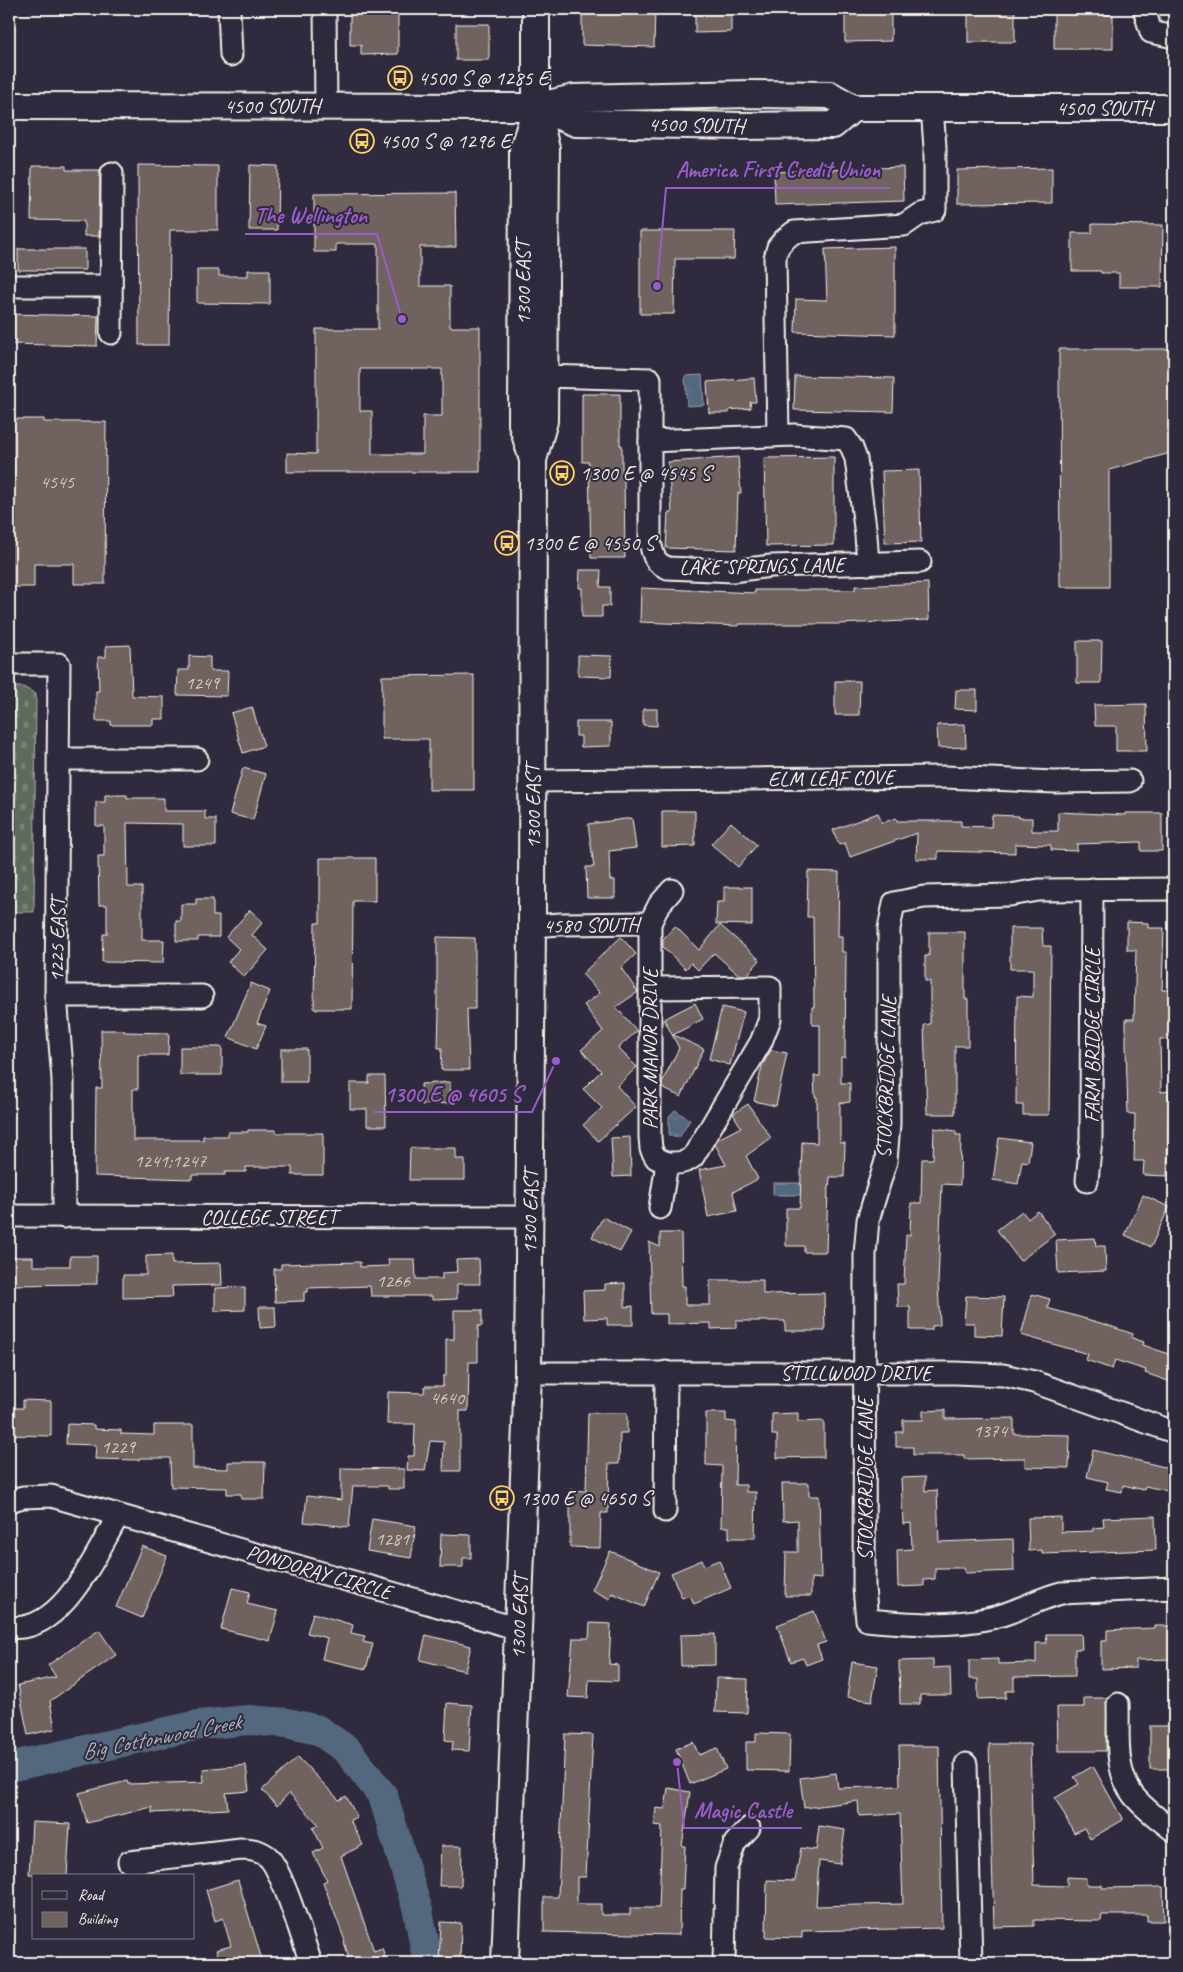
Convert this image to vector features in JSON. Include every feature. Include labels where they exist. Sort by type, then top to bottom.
[{"type":"main road","name":"1300 EAST","points":[[505,1963],[528,1373],[533,781],[533,460],[544,420],[546,149],[536,107],[536,9]]},
{"type":"main road","name":"4500 SOUTH","points":[[9,106],[536,107],[574,98],[830,94],[853,108],[1174,108]]},
{"type":"main road","name":"1300 EAST","points":[[533,460],[522,424],[523,160],[536,107]]},
{"type":"street","points":[[229,9],[230,55]]},
{"type":"street","points":[[325,9],[326,106]]},
{"type":"street","points":[[1144,9],[1151,32],[1174,37]]},
{"type":"street","points":[[778,435],[775,258],[778,248],[794,232],[904,225],[920,214],[934,210],[932,108]]},
{"type":"street","points":[[111,333],[112,173]]},
{"type":"street","points":[[9,286],[111,286]]},
{"type":"street","name":"LAKE SPRINGS LANE","points":[[544,376],[650,379],[650,542],[654,560],[660,565],[668,568],[734,571],[771,566],[920,562]]},
{"type":"street","points":[[650,441],[778,435],[846,439],[856,459],[868,564]]},
{"type":"street","name":"1225 EAST","points":[[9,664],[59,664],[56,996],[63,1079],[64,1217]]},
{"type":"street","points":[[59,759],[198,759]]},
{"type":"street","name":"ELM LEAF COVE","points":[[533,781],[935,777],[1055,782],[1130,781]]},
{"type":"street","name":"FARM BRIDGE CIRCLE","points":[[1087,1181],[1092,1139],[1092,889]]},
{"type":"street","name":"STOCKBRIDGE LANE","points":[[1174,889],[1039,890],[1010,895],[978,897],[924,897],[894,903],[889,929],[889,1124],[886,1161],[868,1220],[865,1254],[864,1588],[867,1620],[898,1623],[964,1623],[993,1618],[1060,1593],[1174,1588]]},
{"type":"street","name":"PARK MANOR DRIVE","points":[[667,1163],[656,1158],[651,1149],[650,1137],[650,923],[659,905],[672,890]]},
{"type":"street","name":"4580 SOUTH","points":[[532,926],[650,923]]},
{"type":"street","points":[[650,988],[770,987],[770,1019],[761,1042],[693,1157],[687,1162],[667,1163],[660,1208]]},
{"type":"street","points":[[56,996],[202,996]]},
{"type":"street","name":"COLLEGE STREET","points":[[9,1216],[530,1218]]},
{"type":"street","points":[[666,1372],[666,1511]]},
{"type":"street","name":"STILLWOOD DRIVE","points":[[528,1373],[956,1373],[1002,1375],[1034,1382],[1174,1432]]},
{"type":"street","name":"PONDORAY CIRCLE","points":[[9,1501],[23,1497],[51,1496],[519,1629]]},
{"type":"street","points":[[9,1627],[18,1628],[34,1625],[62,1604],[76,1588],[118,1516]]},
{"type":"street","points":[[1118,1704],[1120,1764],[1125,1780],[1132,1794],[1144,1807],[1174,1831]]},
{"type":"street","points":[[966,1764],[971,1963]]},
{"type":"street","points":[[724,1963],[726,1868],[735,1843],[749,1828]]},
{"type":"street","points":[[130,1862],[241,1849],[256,1850],[267,1856],[278,1870],[311,1963]]},
{"type":"green space","points":[[9,687],[23,687],[36,694],[34,912],[9,912]]},
{"type":"water","points":[[702,375],[704,405],[687,406],[685,376]]},
{"type":"water","points":[[675,1110],[690,1120],[679,1138],[669,1136],[669,1116]]},
{"type":"water","points":[[773,1183],[801,1183],[802,1195],[773,1195]]},
{"type":"building","points":[[350,9],[398,9],[398,54],[361,55],[361,45],[350,45]]},
{"type":"building","points":[[582,9],[655,9],[654,47],[582,45]]},
{"type":"building","points":[[695,9],[731,9],[731,32],[695,33]]},
{"type":"building","points":[[845,9],[891,9],[891,41],[845,42]]},
{"type":"building","points":[[968,9],[1015,9],[1015,42],[968,42]]},
{"type":"building","points":[[1054,14],[1113,15],[1113,49],[1054,49]]},
{"type":"building","points":[[456,24],[489,24],[489,60],[456,60]]},
{"type":"building","points":[[138,165],[218,166],[218,230],[170,230],[169,345],[139,345]]},
{"type":"building","points":[[250,165],[278,166],[277,230],[249,230]]},
{"type":"building","points":[[32,166],[66,166],[66,170],[100,170],[99,236],[84,236],[84,221],[31,220]]},
{"type":"building","points":[[903,167],[904,201],[775,205],[774,172]]},
{"type":"building","points":[[1052,168],[1052,203],[957,204],[957,170]]},
{"type":"building","points":[[455,193],[456,247],[420,247],[420,286],[450,286],[450,327],[480,327],[480,472],[287,472],[287,453],[316,454],[316,329],[378,329],[378,244],[336,244],[336,252],[314,252],[314,194]],"holes":[[[360,369],[442,369],[442,416],[423,416],[423,454],[372,454],[372,411],[360,411]]]},
{"type":"building","points":[[1092,224],[1163,225],[1162,287],[1119,287],[1119,273],[1072,271],[1072,233],[1092,233]]},
{"type":"building","points":[[640,231],[735,231],[734,259],[675,259],[674,314],[640,314]]},
{"type":"building","points":[[895,247],[895,335],[795,332],[796,299],[827,300],[825,249]]},
{"type":"building","points":[[18,249],[85,249],[85,270],[18,270]]},
{"type":"building","points":[[197,270],[219,270],[219,276],[248,276],[248,270],[270,270],[270,304],[197,303]]},
{"type":"building","points":[[9,314],[98,316],[97,346],[9,344]]},
{"type":"building","points":[[1059,349],[1174,349],[1174,452],[1109,470],[1109,587],[1060,587]]},
{"type":"building","points":[[795,376],[894,378],[893,412],[794,410]]},
{"type":"building","points":[[754,378],[756,402],[750,402],[751,408],[729,410],[729,413],[709,413],[707,382]]},
{"type":"building","points":[[582,394],[620,394],[620,445],[622,445],[622,477],[624,476],[625,558],[591,558],[589,462],[582,462]]},
{"type":"building","points":[[9,419],[44,419],[44,422],[106,422],[105,584],[74,584],[74,564],[34,564],[34,587],[9,587]]},
{"type":"building","points":[[738,457],[741,493],[738,493],[736,550],[666,548],[668,513],[672,513],[668,462]]},
{"type":"building","points":[[834,457],[834,545],[766,546],[764,458]]},
{"type":"building","points":[[919,470],[921,542],[885,543],[882,471]]},
{"type":"building","points":[[580,570],[601,570],[600,587],[610,587],[610,606],[602,606],[602,617],[582,617],[582,588],[579,588]]},
{"type":"building","points":[[928,583],[929,620],[837,624],[739,624],[739,626],[640,622],[641,588],[755,593],[755,590],[855,590],[855,586]]},
{"type":"building","points":[[1077,641],[1102,641],[1101,683],[1077,683]]},
{"type":"building","points":[[130,645],[132,696],[164,697],[164,719],[153,719],[153,725],[111,725],[111,721],[96,721],[96,691],[99,691],[98,657],[106,657],[106,646]]},
{"type":"building","points":[[578,655],[612,656],[611,677],[578,676]]},
{"type":"building","points":[[189,656],[210,657],[210,671],[228,671],[227,696],[177,695],[178,670],[189,670]]},
{"type":"building","points":[[474,675],[474,790],[429,790],[429,739],[382,739],[382,676]]},
{"type":"building","points":[[835,681],[860,681],[859,715],[835,715]]},
{"type":"building","points":[[956,690],[977,690],[977,710],[955,709]]},
{"type":"building","points":[[1146,704],[1147,751],[1116,751],[1116,726],[1095,726],[1094,705]]},
{"type":"building","points":[[252,707],[264,746],[243,753],[231,713]]},
{"type":"building","points":[[643,709],[657,709],[657,726],[643,725]]},
{"type":"building","points":[[576,722],[611,722],[611,746],[581,747],[581,736],[576,736]]},
{"type":"building","points":[[965,724],[966,747],[938,748],[937,725]]},
{"type":"building","points":[[243,768],[266,774],[253,820],[230,814]]},
{"type":"building","points":[[105,795],[127,795],[127,798],[164,798],[164,811],[205,811],[205,819],[216,819],[216,846],[183,846],[183,824],[127,823],[128,887],[142,887],[142,940],[164,940],[163,963],[102,962],[103,934],[107,934],[107,905],[99,905],[98,856],[104,856],[104,826],[96,826],[96,802],[105,802]]},
{"type":"building","points":[[662,811],[695,811],[695,846],[662,847]]},
{"type":"building","points":[[1058,812],[1125,815],[1125,813],[1162,813],[1162,851],[1141,851],[1141,842],[1077,844],[1077,851],[1051,850],[1051,845],[1015,844],[1015,853],[938,851],[938,859],[916,859],[917,833],[850,857],[845,843],[839,845],[833,830],[878,813],[882,823],[896,818],[897,821],[961,821],[961,826],[991,827],[992,815],[1019,816],[1019,818],[1032,818],[1032,831],[1058,831]]},
{"type":"building","points":[[632,818],[636,848],[609,851],[610,880],[615,880],[615,898],[587,898],[586,867],[594,867],[588,824]]},
{"type":"building","points":[[731,822],[757,845],[738,867],[711,844]]},
{"type":"building","points":[[320,858],[375,858],[375,901],[353,901],[352,1009],[314,1009],[315,923],[320,923]]},
{"type":"building","points":[[808,871],[839,872],[838,936],[842,936],[842,952],[846,952],[845,1057],[841,1057],[841,1083],[850,1083],[850,1102],[840,1103],[840,1143],[845,1143],[844,1177],[830,1177],[826,1252],[804,1252],[804,1246],[786,1246],[786,1208],[800,1208],[802,1142],[817,1143],[817,1097],[815,1097],[814,1076],[820,1076],[820,1025],[812,1025],[812,1007],[814,1007],[813,917],[807,917]]},
{"type":"building","points":[[724,887],[752,887],[752,925],[716,924],[717,902],[724,902]]},
{"type":"building","points":[[196,899],[213,899],[213,916],[219,916],[219,937],[198,937],[198,941],[176,941],[176,921],[181,921],[181,904],[196,904]]},
{"type":"building","points":[[250,910],[263,922],[252,935],[268,950],[244,977],[228,962],[239,949],[226,937]]},
{"type":"building","points":[[1127,922],[1148,923],[1148,928],[1164,928],[1162,990],[1174,990],[1174,1006],[1170,1006],[1170,1039],[1160,1039],[1161,1092],[1169,1091],[1167,1176],[1143,1175],[1144,1161],[1134,1161],[1135,1114],[1128,1114],[1126,1019],[1134,1019],[1136,950],[1127,950]]},
{"type":"building","points":[[720,925],[760,960],[747,975],[739,975],[714,953],[698,970],[691,963],[686,969],[663,947],[663,939],[675,926],[699,950]]},
{"type":"building","points":[[1010,928],[1042,928],[1043,946],[1051,946],[1049,1115],[1023,1115],[1023,1105],[1016,1105],[1017,996],[1033,997],[1033,969],[1010,969]]},
{"type":"building","points":[[929,932],[965,932],[965,999],[968,999],[968,1046],[955,1046],[955,1114],[927,1114],[924,1025],[930,1024],[930,981],[925,981],[925,956],[929,956]]},
{"type":"building","points":[[437,937],[475,938],[475,1009],[467,1009],[469,1070],[441,1070],[442,1048],[438,1048]]},
{"type":"building","points":[[621,937],[636,954],[621,968],[638,992],[616,1007],[637,1031],[618,1048],[637,1067],[617,1086],[636,1107],[598,1141],[583,1125],[602,1108],[583,1089],[601,1071],[581,1050],[603,1031],[584,1005],[600,993],[582,974]]},
{"type":"building","points":[[251,983],[270,991],[257,1023],[266,1026],[256,1049],[228,1037]]},
{"type":"building","points":[[695,1003],[703,1019],[673,1035],[704,1049],[681,1097],[662,1088],[662,1082],[679,1048],[664,1019]]},
{"type":"building","points":[[722,1007],[744,1012],[730,1065],[709,1059]]},
{"type":"building","points":[[101,1030],[169,1033],[168,1055],[138,1055],[138,1089],[133,1089],[133,1140],[203,1140],[203,1136],[228,1136],[228,1132],[248,1132],[248,1130],[276,1130],[276,1133],[323,1133],[323,1175],[292,1175],[292,1167],[246,1167],[246,1172],[225,1172],[225,1175],[192,1175],[192,1179],[95,1176],[96,1088],[102,1088]]},
{"type":"building","points":[[180,1047],[222,1047],[222,1075],[180,1075]]},
{"type":"building","points":[[281,1049],[307,1049],[307,1082],[281,1082]]},
{"type":"building","points":[[771,1050],[787,1053],[776,1106],[754,1101],[762,1066]]},
{"type":"building","points":[[369,1076],[385,1076],[386,1126],[367,1126],[367,1109],[350,1109],[350,1083],[369,1083]]},
{"type":"building","points":[[450,1082],[451,1103],[422,1105],[421,1084]]},
{"type":"building","points":[[748,1104],[771,1138],[746,1156],[758,1179],[733,1192],[737,1211],[708,1217],[699,1170],[726,1165],[715,1144],[718,1139],[741,1127],[733,1114]]},
{"type":"building","points":[[934,1128],[956,1131],[956,1135],[961,1135],[960,1185],[942,1184],[938,1283],[940,1325],[932,1326],[932,1330],[910,1330],[910,1307],[898,1307],[897,1284],[904,1284],[906,1235],[910,1235],[911,1203],[921,1203],[922,1159],[933,1159]]},
{"type":"building","points":[[630,1137],[631,1176],[613,1177],[611,1138]]},
{"type":"building","points":[[999,1138],[1031,1142],[1028,1162],[1022,1161],[1018,1184],[993,1180]]},
{"type":"building","points":[[410,1148],[456,1148],[456,1159],[465,1159],[465,1180],[409,1180]]},
{"type":"building","points":[[1143,1195],[1169,1207],[1151,1247],[1125,1235]]},
{"type":"building","points":[[1022,1211],[1028,1219],[1038,1211],[1055,1234],[1020,1261],[997,1230]]},
{"type":"building","points":[[603,1217],[631,1232],[620,1252],[592,1237]]},
{"type":"building","points":[[660,1233],[681,1233],[682,1286],[685,1286],[685,1305],[710,1305],[710,1280],[763,1280],[763,1294],[824,1293],[825,1331],[785,1331],[785,1321],[736,1321],[736,1328],[711,1329],[711,1323],[667,1324],[667,1314],[651,1314],[649,1242],[660,1247]]},
{"type":"building","points":[[1095,1238],[1096,1246],[1105,1246],[1106,1271],[1058,1273],[1056,1240]]},
{"type":"building","points":[[172,1255],[172,1264],[221,1263],[222,1285],[172,1286],[173,1297],[123,1298],[123,1275],[146,1275],[146,1256]]},
{"type":"building","points":[[70,1256],[97,1256],[97,1284],[9,1285],[9,1257],[33,1257],[33,1266],[70,1266]]},
{"type":"building","points":[[388,1259],[415,1259],[416,1279],[442,1279],[442,1273],[457,1272],[456,1260],[479,1259],[480,1284],[457,1284],[457,1299],[432,1300],[432,1296],[371,1296],[370,1286],[308,1288],[308,1292],[304,1292],[304,1301],[275,1302],[274,1269],[281,1269],[281,1264],[360,1262],[360,1267],[389,1266]]},
{"type":"building","points":[[625,1283],[625,1307],[633,1306],[633,1325],[607,1325],[607,1318],[584,1319],[583,1291],[605,1290],[605,1284]]},
{"type":"building","points":[[245,1287],[245,1310],[215,1311],[215,1288]]},
{"type":"building","points":[[1032,1294],[1050,1299],[1047,1308],[1133,1334],[1132,1338],[1144,1342],[1143,1345],[1174,1356],[1174,1383],[1145,1373],[1146,1370],[1115,1360],[1112,1369],[1086,1360],[1088,1354],[1021,1335]]},
{"type":"building","points":[[966,1296],[1004,1297],[1002,1336],[974,1335],[974,1323],[964,1323]]},
{"type":"building","points":[[259,1307],[275,1307],[276,1327],[260,1328]]},
{"type":"building","points":[[454,1310],[482,1310],[482,1326],[478,1326],[478,1362],[469,1362],[468,1411],[460,1411],[460,1471],[443,1471],[444,1442],[430,1441],[425,1471],[407,1470],[408,1456],[414,1456],[415,1424],[387,1424],[388,1392],[424,1393],[425,1386],[443,1386],[443,1376],[446,1376],[446,1339],[454,1339]]},
{"type":"building","points":[[23,1400],[51,1401],[51,1436],[9,1435],[9,1408],[23,1408]]},
{"type":"building","points":[[945,1410],[945,1419],[1014,1418],[1014,1434],[1070,1435],[1069,1468],[1025,1467],[1025,1458],[964,1459],[964,1455],[913,1455],[913,1447],[896,1447],[896,1432],[903,1432],[903,1420],[923,1420],[923,1411]]},
{"type":"building","points":[[588,1413],[627,1413],[627,1433],[620,1433],[619,1464],[609,1464],[608,1513],[601,1513],[600,1548],[570,1547],[570,1490],[586,1491]]},
{"type":"building","points":[[706,1413],[726,1413],[726,1421],[736,1422],[735,1485],[746,1485],[746,1492],[756,1492],[755,1538],[729,1538],[729,1527],[721,1527],[722,1466],[706,1465]]},
{"type":"building","points":[[798,1413],[798,1422],[824,1421],[824,1457],[777,1458],[777,1435],[772,1435],[772,1414]]},
{"type":"building","points":[[67,1424],[94,1425],[94,1429],[121,1430],[121,1434],[154,1435],[154,1425],[193,1425],[193,1468],[228,1469],[228,1462],[265,1462],[264,1499],[241,1499],[241,1494],[227,1494],[227,1488],[171,1487],[170,1458],[140,1458],[139,1460],[95,1459],[96,1445],[66,1444]]},
{"type":"building","points":[[1093,1450],[1173,1469],[1168,1491],[1145,1486],[1144,1490],[1123,1485],[1122,1492],[1106,1489],[1108,1482],[1087,1477]]},
{"type":"building","points":[[341,1468],[404,1469],[404,1489],[388,1489],[388,1486],[353,1486],[349,1527],[304,1522],[307,1496],[341,1500]]},
{"type":"building","points":[[925,1477],[925,1491],[937,1490],[939,1542],[1013,1539],[1014,1571],[965,1573],[964,1568],[935,1568],[935,1579],[924,1580],[924,1586],[898,1587],[897,1550],[912,1549],[911,1523],[903,1524],[901,1478]]},
{"type":"building","points":[[782,1483],[809,1483],[809,1496],[819,1496],[821,1579],[811,1578],[811,1596],[785,1596],[786,1552],[798,1552],[798,1520],[783,1521]]},
{"type":"building","points":[[1155,1516],[1156,1550],[1042,1554],[1042,1550],[1029,1551],[1028,1518],[1061,1517],[1061,1532],[1093,1531],[1093,1528],[1104,1527],[1103,1518]]},
{"type":"building","points":[[372,1519],[416,1526],[411,1558],[367,1551]]},
{"type":"building","points":[[441,1534],[471,1535],[471,1558],[463,1558],[463,1567],[440,1567]]},
{"type":"building","points":[[142,1546],[167,1556],[142,1618],[116,1607]]},
{"type":"building","points":[[610,1551],[659,1572],[644,1607],[612,1593],[610,1599],[592,1590]]},
{"type":"building","points":[[702,1560],[704,1566],[719,1560],[731,1588],[694,1604],[690,1595],[682,1598],[671,1573]]},
{"type":"building","points":[[232,1588],[250,1592],[247,1604],[278,1611],[270,1641],[221,1629]]},
{"type":"building","points":[[814,1611],[826,1642],[817,1645],[822,1659],[806,1665],[803,1658],[791,1662],[777,1625]]},
{"type":"building","points":[[313,1613],[353,1625],[351,1633],[365,1636],[363,1642],[373,1644],[366,1669],[322,1659],[327,1638],[307,1633]]},
{"type":"building","points":[[590,1623],[611,1624],[609,1664],[618,1665],[618,1681],[589,1680],[588,1698],[568,1697],[573,1638],[589,1638]]},
{"type":"building","points":[[1155,1626],[1174,1626],[1174,1659],[1136,1660],[1136,1668],[1101,1669],[1101,1641],[1107,1641],[1107,1630],[1155,1628]]},
{"type":"building","points":[[99,1630],[116,1655],[50,1701],[55,1729],[28,1735],[18,1685],[56,1677],[48,1665]]},
{"type":"building","points":[[715,1634],[715,1665],[681,1666],[680,1635]]},
{"type":"building","points":[[1046,1634],[1081,1634],[1082,1649],[1075,1649],[1075,1676],[1014,1677],[1014,1691],[1006,1691],[1006,1698],[978,1699],[978,1679],[969,1679],[969,1660],[998,1659],[998,1664],[1036,1663],[1036,1643],[1047,1643]]},
{"type":"building","points":[[426,1635],[471,1646],[465,1671],[420,1660]]},
{"type":"building","points":[[933,1660],[933,1668],[950,1667],[951,1695],[920,1695],[920,1704],[900,1704],[899,1661]]},
{"type":"building","points":[[852,1662],[878,1666],[872,1701],[847,1697]]},
{"type":"building","points":[[716,1678],[748,1679],[747,1713],[715,1712]]},
{"type":"building","points":[[1084,1698],[1107,1698],[1106,1751],[1058,1751],[1057,1707],[1084,1707]]},
{"type":"building","points":[[447,1703],[472,1705],[469,1751],[452,1750],[453,1741],[445,1740]]},
{"type":"building","points":[[1150,1726],[1174,1726],[1174,1769],[1150,1769]]},
{"type":"building","points":[[756,1733],[790,1734],[789,1771],[746,1770],[746,1742],[756,1742]]},
{"type":"building","points":[[565,1734],[593,1735],[586,1877],[577,1877],[577,1904],[601,1904],[601,1915],[630,1915],[630,1908],[659,1908],[662,1826],[654,1825],[656,1808],[665,1809],[668,1788],[690,1792],[682,1846],[685,1846],[683,1889],[680,1889],[679,1935],[544,1932],[544,1897],[558,1897]]},
{"type":"building","points":[[693,1742],[699,1755],[717,1748],[726,1769],[690,1784],[676,1749]]},
{"type":"building","points":[[989,1744],[1030,1744],[1034,1885],[1067,1886],[1067,1877],[1086,1878],[1086,1885],[1102,1885],[1102,1888],[1163,1887],[1164,1921],[1147,1921],[1147,1915],[1102,1915],[1101,1921],[1034,1920],[1034,1926],[994,1927]]},
{"type":"building","points":[[899,1746],[939,1746],[942,1928],[802,1931],[802,1938],[766,1937],[767,1880],[795,1881],[801,1848],[816,1850],[819,1826],[845,1830],[840,1864],[819,1861],[816,1906],[903,1904],[900,1814],[859,1816],[858,1801],[804,1808],[800,1778],[836,1773],[838,1788],[900,1786]]},
{"type":"building","points":[[298,1757],[339,1800],[346,1796],[357,1817],[350,1820],[363,1845],[341,1856],[374,1951],[382,1948],[387,1963],[344,1963],[344,1961],[349,1959],[345,1941],[323,1882],[327,1880],[313,1853],[323,1848],[313,1828],[319,1825],[289,1793],[277,1806],[262,1790]]},
{"type":"building","points":[[246,1765],[249,1791],[226,1793],[228,1809],[152,1813],[152,1807],[87,1823],[79,1793],[127,1781],[128,1784],[204,1782],[203,1769]]},
{"type":"building","points":[[1093,1766],[1123,1820],[1090,1839],[1084,1828],[1074,1833],[1055,1798],[1079,1784],[1074,1777]]},
{"type":"building","points":[[32,1822],[70,1824],[67,1874],[29,1874]]},
{"type":"building","points":[[441,1846],[462,1846],[461,1886],[439,1886]]},
{"type":"building","points":[[238,1880],[262,1960],[251,1963],[220,1963],[216,1950],[231,1946],[223,1918],[215,1921],[206,1890]]},
{"type":"building","points":[[441,1922],[461,1923],[460,1963],[439,1963]]},
{"type":"waterway","name":"Big Cottonwood Creek","points":[[9,1767],[199,1725],[248,1720],[287,1723],[318,1730],[347,1750],[383,1796],[418,1911],[428,1963]]},
{"type":"place","name":"4500 S @ 1285 E","points":[[400,78]]},
{"type":"place","name":"4500 S @ 1296 E","points":[[362,141]]},
{"type":"place","name":"America First Credit Union","points":[[657,286]]},
{"type":"place","name":"The Wellington","points":[[402,319]]},
{"type":"place","name":"1300 E @ 4545 S","points":[[562,473]]},
{"type":"place","name":"1300 E @ 4550 S","points":[[507,543]]},
{"type":"place","name":"1300 E @ 4605 S","points":[[556,1061]]},
{"type":"place","name":"1300 E @ 4650 S","points":[[502,1498]]},
{"type":"place","name":"Magic Castle","points":[[677,1762]]}]
